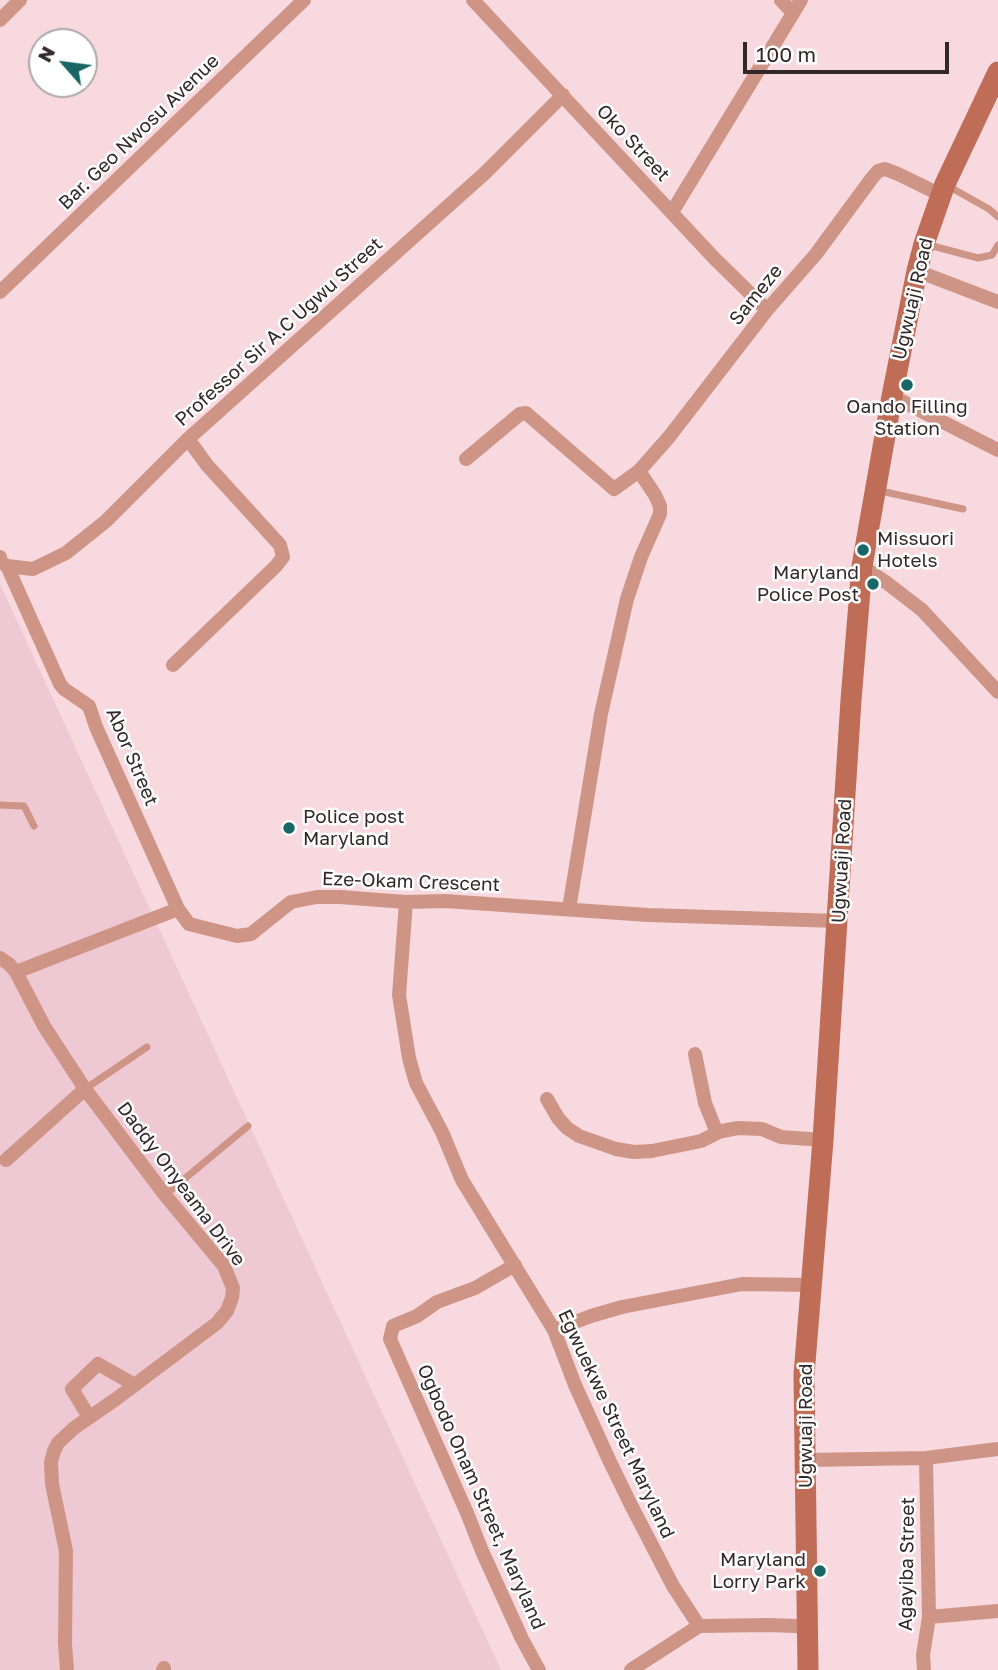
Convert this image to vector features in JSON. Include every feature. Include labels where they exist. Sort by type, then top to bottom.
[{"type":"main road","name":"Ugwuaji Road","points":[[808,1670],[804,1374],[823,1140],[862,566],[892,396],[924,244],[943,189],[992,101],[998,72]]},
{"type":"street","points":[[0,20],[20,0]]},
{"type":"street","name":"Bar. Geo Nwosu Avenue","points":[[0,292],[304,0]]},
{"type":"street","name":"Oko Street","points":[[473,0],[714,258],[767,310]]},
{"type":"street","points":[[781,0],[793,13]]},
{"type":"street","points":[[672,212],[801,0]]},
{"type":"street","name":"Professor Sir A.C Ugwu Street","points":[[4,562],[33,569],[66,553],[106,521],[188,439],[485,173],[563,95]]},
{"type":"street","name":"Sameze","points":[[466,459],[520,414],[526,413],[614,489],[639,471],[669,437],[878,172],[885,169],[943,189]]},
{"type":"street","points":[[917,271],[998,302]]},
{"type":"street","points":[[892,396],[998,450]]},
{"type":"street","points":[[173,664],[283,557],[280,545],[207,465],[188,439]]},
{"type":"street","points":[[569,909],[601,714],[624,612],[641,557],[660,514],[655,495],[639,471]]},
{"type":"street","name":"Abor Street","points":[[4,562],[60,684],[89,706],[178,909]]},
{"type":"street","points":[[862,566],[922,610],[998,692]]},
{"type":"street","name":"Eze-Okam Crescent","points":[[178,909],[189,924],[237,936],[251,934],[291,901],[317,897],[406,902],[445,901],[648,915],[838,920]]},
{"type":"street","name":"Egwuekwe Street Maryland","points":[[406,902],[399,995],[416,1083],[442,1132],[462,1180],[554,1330],[587,1412],[631,1505],[673,1586],[699,1626]]},
{"type":"street","points":[[16,972],[178,909]]},
{"type":"street","name":"Daddy Onyeama Drive","points":[[0,958],[16,972],[44,1026],[85,1089],[165,1195],[224,1266],[233,1288],[227,1311],[217,1323],[74,1428],[58,1443],[51,1462],[51,1484],[66,1551],[67,1670]]},
{"type":"street","points":[[695,1054],[705,1103],[717,1132]]},
{"type":"street","points":[[6,1160],[85,1089]]},
{"type":"street","points":[[547,1099],[567,1128],[590,1141],[625,1152],[671,1148],[707,1139],[717,1132],[738,1128],[762,1129],[781,1138],[823,1140]]},
{"type":"street","name":"Ogbodo Onam Street, Maryland","points":[[515,1265],[475,1288],[438,1301],[417,1316],[393,1326],[390,1339],[487,1563],[539,1670]]},
{"type":"street","points":[[554,1330],[622,1307],[742,1284],[811,1285]]},
{"type":"street","points":[[89,1417],[72,1389],[98,1364],[135,1385]]},
{"type":"street","points":[[806,1460],[926,1458],[998,1449]]},
{"type":"street","name":"Agayiba Street","points":[[923,1670],[929,1617],[926,1458]]},
{"type":"street","points":[[929,1617],[998,1611]]},
{"type":"street","points":[[631,1670],[699,1626],[768,1625],[807,1629]]},
{"type":"lane","points":[[943,189],[989,209],[998,217]]},
{"type":"lane","points":[[924,244],[978,258],[992,255],[998,245]]},
{"type":"lane","points":[[876,490],[963,509]]},
{"type":"lane","points":[[0,805],[24,806],[34,827]]},
{"type":"lane","points":[[85,1089],[148,1048]]},
{"type":"lane","points":[[165,1195],[248,1126]]},
{"type":"shaded area","points":[[0,584],[501,1670],[0,1670]]},
{"type":"place","name":"Oando Filling Station","points":[[907,385]]},
{"type":"place","name":"Missuori Hotels","points":[[863,550]]},
{"type":"place","name":"Maryland Police Post","points":[[873,584]]},
{"type":"place","name":"Police post Maryland","points":[[289,828]]},
{"type":"place","name":"Maryland Lorry Park","points":[[820,1571]]}]
